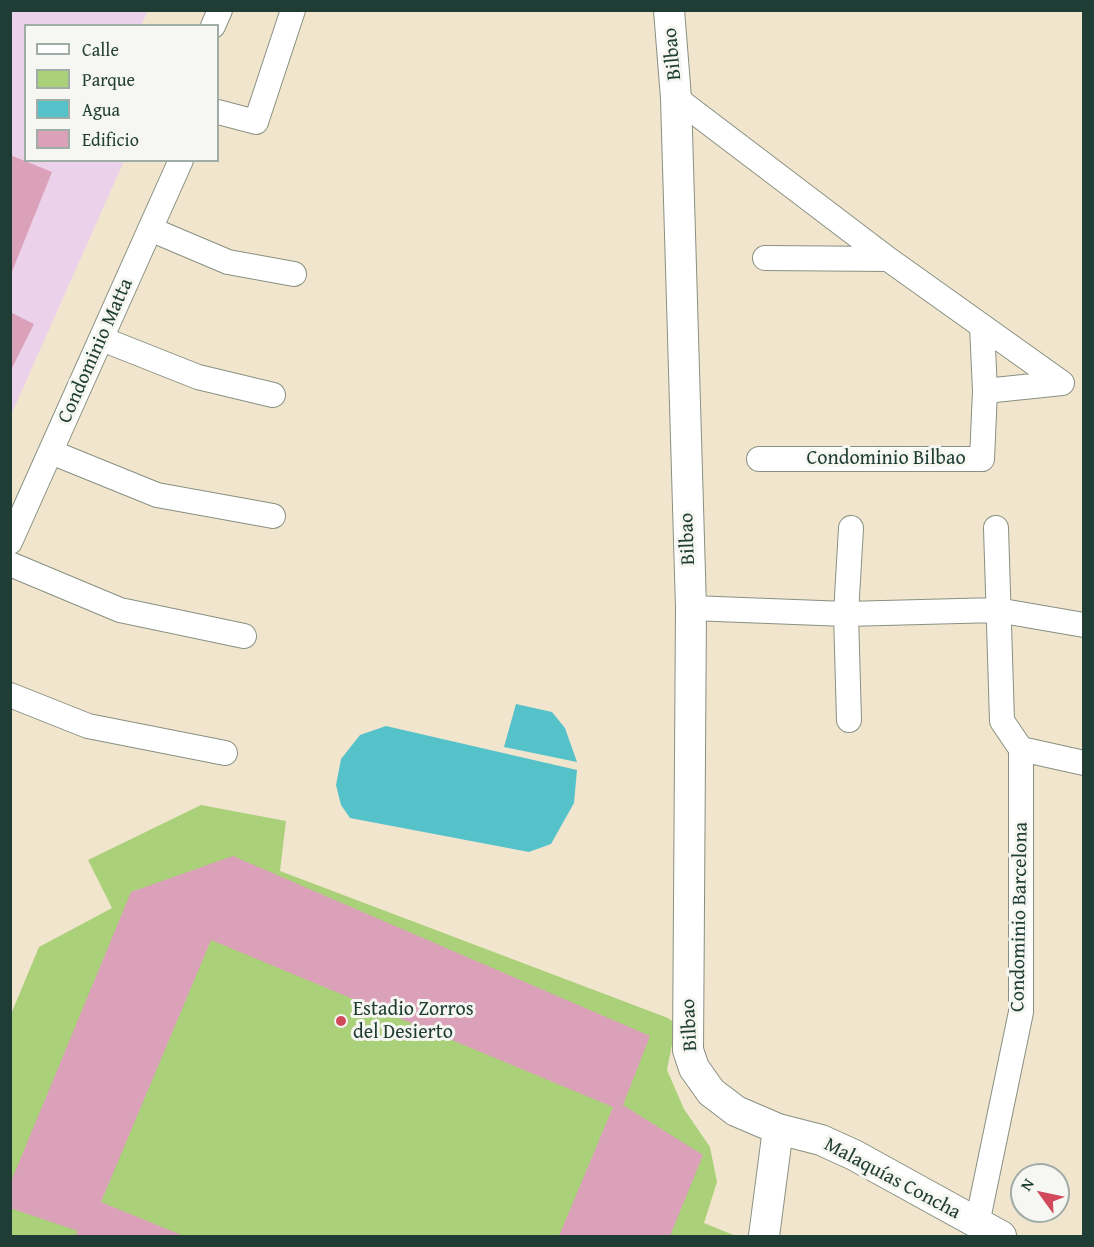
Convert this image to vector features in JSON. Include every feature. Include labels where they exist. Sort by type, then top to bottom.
[{"type":"street","points":[[214,24],[220,10]]},
{"type":"street","points":[[219,112],[256,122],[293,10]]},
{"type":"street","name":"Bilbao","points":[[669,10],[676,98],[691,608],[688,1050],[694,1068]]},
{"type":"street","points":[[676,98],[888,259],[1062,383],[985,391]]},
{"type":"street","name":"Condominio Matta","points":[[10,542],[180,162]]},
{"type":"street","points":[[150,229],[228,262],[294,274]]},
{"type":"street","points":[[765,258],[888,259]]},
{"type":"street","name":"Condominio Bilbao","points":[[759,459],[982,459],[985,391],[982,326]]},
{"type":"street","points":[[102,339],[198,377],[273,395]]},
{"type":"street","points":[[51,452],[158,495],[273,516]]},
{"type":"street","points":[[849,720],[846,614],[850,528]]},
{"type":"street","points":[[996,528],[1002,721],[1021,749],[1083,763]]},
{"type":"street","points":[[10,564],[120,610],[244,636]]},
{"type":"street","points":[[691,608],[846,614],[997,610],[1083,625]]},
{"type":"street","points":[[10,695],[88,726],[225,753]]},
{"type":"street","name":"Condominio Barcelona","points":[[989,1230],[1021,1012],[1021,749]]},
{"type":"street","name":"Malaquías Concha","points":[[694,1068],[711,1092],[736,1111],[778,1129],[821,1140],[854,1155],[989,1230]]},
{"type":"street","points":[[764,1236],[778,1129]]},
{"type":"shaded area","points":[[11,11],[148,11],[142,24],[24,24],[24,162],[124,162],[11,415]]},
{"type":"green space","name":"Estadio Zorros del Desierto","points":[[201,805],[286,821],[280,871],[668,1018],[676,1024],[667,1070],[684,1109],[710,1147],[717,1182],[704,1223],[736,1236],[11,1236],[11,1014],[39,947],[112,908],[88,860]]},
{"type":"water","points":[[516,704],[552,712],[565,728],[577,762],[504,747]]},
{"type":"water","points":[[386,726],[577,770],[574,803],[551,844],[529,852],[350,818],[341,805],[336,785],[341,759],[360,735]]},
{"type":"building","points":[[10,155],[52,172],[10,274]]},
{"type":"building","points":[[10,312],[34,324],[10,372]]},
{"type":"building","points":[[233,856],[650,1036],[623,1105],[703,1155],[670,1236],[559,1236],[613,1107],[211,940],[101,1202],[184,1236],[75,1236],[78,1231],[10,1208],[10,1184],[131,892]]},
{"type":"place","name":"Estadio Zorros del Desierto","points":[[341,1021]]}]
